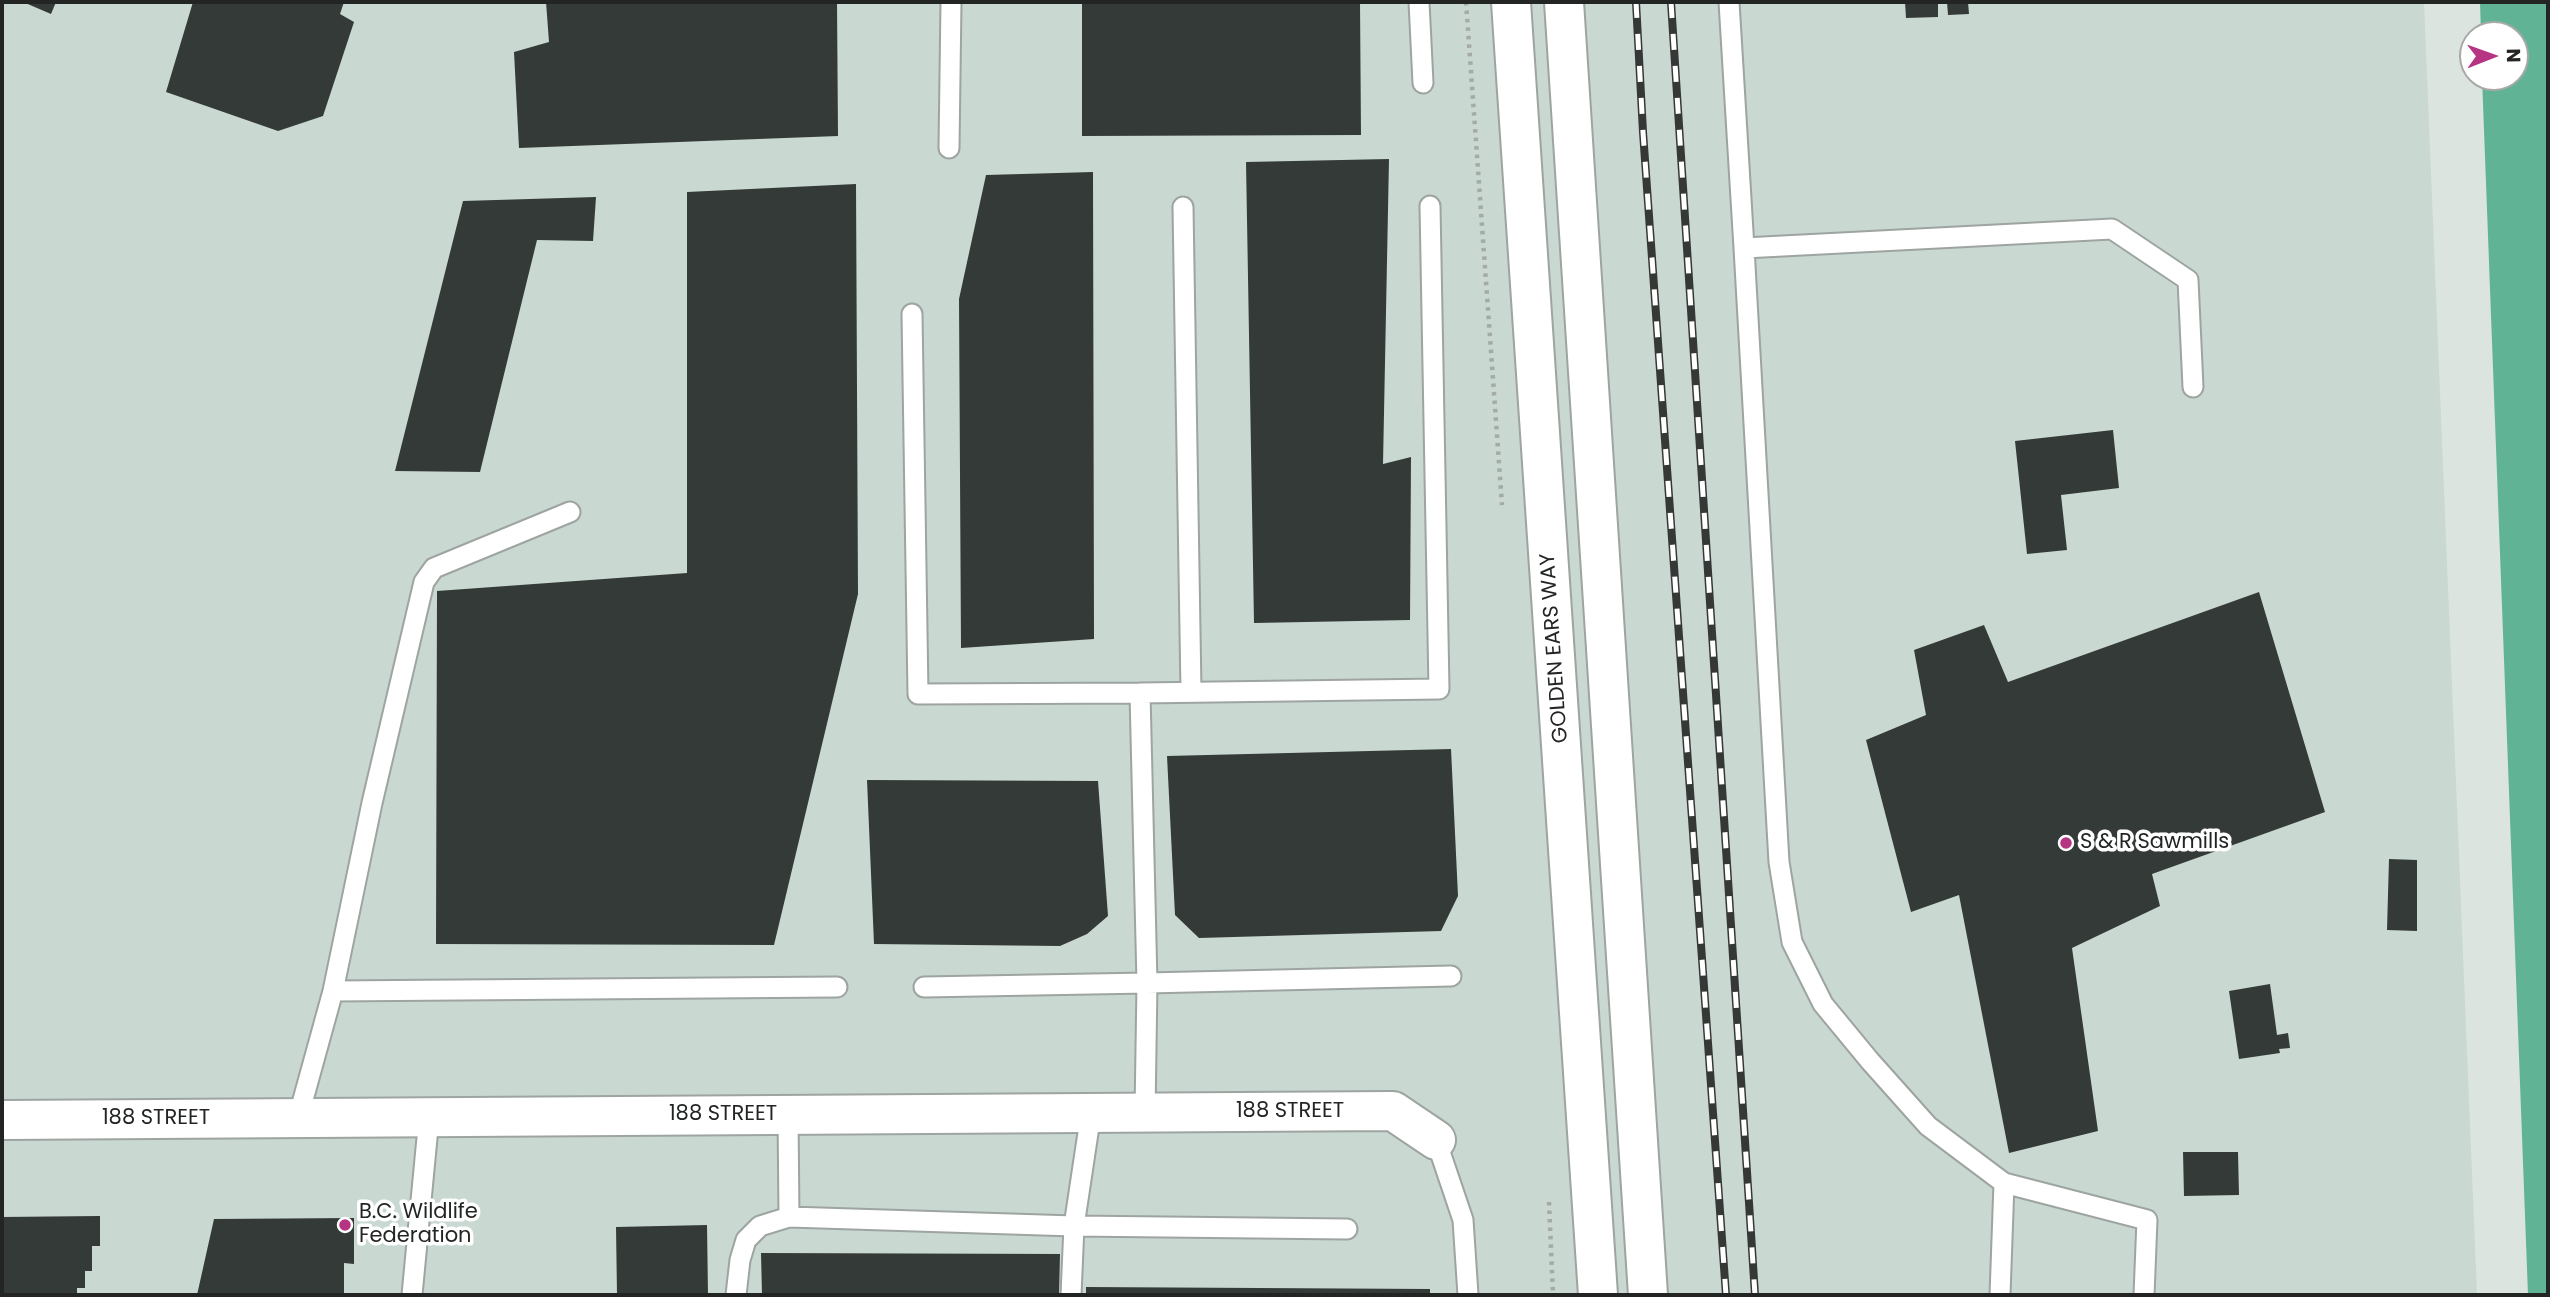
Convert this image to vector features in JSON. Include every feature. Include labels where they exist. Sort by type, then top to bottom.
[{"type":"main road","name":"GOLDEN EARS WAY","points":[[1511,2],[1598,1295]]},
{"type":"main road","points":[[1564,2],[1648,1295]]},
{"type":"main road","name":"188 STREET","points":[[2,1120],[1394,1111],[1436,1140]]},
{"type":"lane","points":[[949,148],[951,2]]},
{"type":"lane","points":[[1419,2],[1423,83]]},
{"type":"lane","points":[[1729,2],[1779,862],[1792,942],[1823,1004],[1928,1126],[2004,1183],[2147,1220],[2144,1295]]},
{"type":"lane","points":[[912,314],[918,694],[1439,689],[1430,206]]},
{"type":"lane","points":[[1184,207],[1191,691]]},
{"type":"lane","points":[[1744,248],[2112,229],[2188,281],[2193,387]]},
{"type":"lane","points":[[298,1118],[333,992],[372,803],[424,582],[434,568],[570,512]]},
{"type":"lane","points":[[1140,693],[1147,983],[1145,1113]]},
{"type":"lane","points":[[924,987],[1451,976]]},
{"type":"lane","points":[[333,992],[837,986]]},
{"type":"lane","points":[[1071,1295],[1074,1226],[1091,1113]]},
{"type":"lane","points":[[788,1115],[789,1217]]},
{"type":"lane","points":[[412,1295],[429,1117]]},
{"type":"lane","points":[[1436,1140],[1463,1220],[1468,1295]]},
{"type":"lane","points":[[2000,1295],[2004,1183]]},
{"type":"lane","points":[[736,1295],[740,1260],[746,1240],[760,1226],[789,1217],[1074,1226],[1347,1229]]},
{"type":"shaded area","points":[[2,2],[2424,2],[2477,1295],[2,1295]]},
{"type":"shaded area","points":[[2480,2],[2548,2],[2548,1295],[2528,1295],[2483,91],[2529,91],[2529,21],[2481,21]]},
{"type":"building","points":[[23,2],[56,2],[51,14]]},
{"type":"building","points":[[193,2],[344,2],[340,14],[354,22],[323,116],[278,131],[166,92]]},
{"type":"building","points":[[546,2],[837,2],[838,136],[519,148],[514,52],[549,42]]},
{"type":"building","points":[[1082,2],[1360,2],[1361,135],[1082,136]]},
{"type":"building","points":[[1905,2],[1938,2],[1938,17],[1906,18]]},
{"type":"building","points":[[1947,2],[1968,2],[1969,14],[1948,15]]},
{"type":"building","points":[[1389,159],[1383,464],[1411,457],[1410,620],[1254,623],[1246,162]]},
{"type":"building","points":[[1093,172],[1094,639],[961,648],[959,299],[986,175]]},
{"type":"building","points":[[856,184],[858,594],[774,945],[436,944],[437,591],[687,573],[687,192]]},
{"type":"building","points":[[596,197],[593,241],[537,240],[480,472],[395,471],[463,201]]},
{"type":"building","points":[[2113,430],[2119,488],[2061,495],[2067,550],[2027,554],[2015,441]]},
{"type":"building","name":"S & R Sawmills","points":[[2259,592],[2325,812],[2152,874],[2160,906],[2072,948],[2098,1131],[2009,1153],[1959,895],[1911,912],[1866,740],[1926,715],[1914,650],[1984,625],[2008,682]]},
{"type":"building","points":[[1451,749],[1458,896],[1441,931],[1199,938],[1175,915],[1167,756]]},
{"type":"building","points":[[867,780],[1098,781],[1108,916],[1087,934],[1060,946],[874,944]]},
{"type":"building","points":[[2389,859],[2417,860],[2417,931],[2387,930]]},
{"type":"building","points":[[2270,984],[2277,1035],[2288,1033],[2290,1048],[2279,1049],[2280,1053],[2239,1059],[2229,991]]},
{"type":"building","points":[[2183,1152],[2238,1152],[2239,1195],[2184,1196]]},
{"type":"building","points":[[100,1216],[100,1246],[92,1246],[92,1271],[85,1271],[85,1288],[77,1288],[77,1295],[2,1295],[2,1217]]},
{"type":"building","points":[[354,1218],[354,1264],[344,1263],[344,1295],[197,1295],[214,1219]]},
{"type":"building","points":[[707,1225],[708,1295],[617,1295],[616,1227]]},
{"type":"building","points":[[761,1253],[1060,1254],[1059,1295],[762,1295]]},
{"type":"building","points":[[1086,1287],[1430,1289],[1430,1295],[1086,1295]]},
{"type":"railway","points":[[1636,2],[1726,1295]]},
{"type":"railway","points":[[1671,2],[1755,1295]]},
{"type":"place","name":"S & R Sawmills","points":[[2066,843]]},
{"type":"place","name":"B.C. Wildlife Federation","points":[[345,1225]]}]
